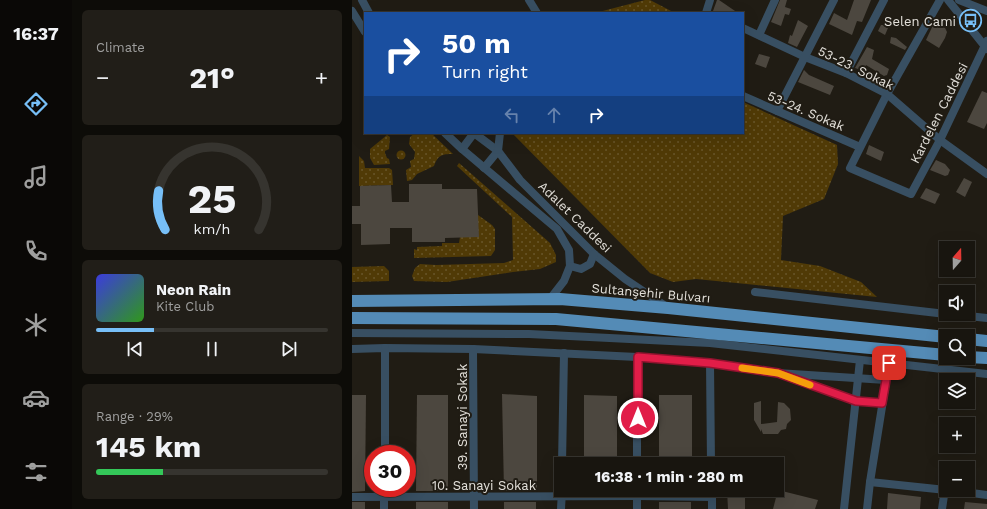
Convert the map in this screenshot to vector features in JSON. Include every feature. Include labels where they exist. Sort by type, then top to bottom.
[{"type":"highway","name":"Sultanşehir Bulvarı","points":[[352,301],[550,299],[668,308],[939,336]]},
{"type":"highway","points":[[352,318],[556,319],[939,354]]},
{"type":"highway","points":[[975,340],[987,341]]},
{"type":"highway","points":[[975,357],[987,358]]},
{"type":"street","points":[[362,0],[368,12]]},
{"type":"street","points":[[529,0],[536,12]]},
{"type":"street","points":[[706,12],[710,0]]},
{"type":"street","points":[[759,35],[775,0]]},
{"type":"street","points":[[777,111],[834,0]]},
{"type":"street","points":[[846,74],[884,0]]},
{"type":"street","points":[[860,147],[887,94],[940,0]]},
{"type":"street","points":[[948,0],[986,46]]},
{"type":"street","points":[[959,0],[987,11]]},
{"type":"street","points":[[352,11],[364,30]]},
{"type":"street","name":"53-23. Sokak","points":[[744,28],[887,94],[940,140],[987,174]]},
{"type":"street","name":"Kardelen Caddesi","points":[[860,147],[850,168],[911,194],[940,140],[986,46]]},
{"type":"street","name":"53-24. Sokak","points":[[744,96],[860,147]]},
{"type":"street","name":"Adalet Caddesi","points":[[446,134],[557,229],[569,250],[570,266]]},
{"type":"street","points":[[462,149],[473,134]]},
{"type":"street","name":"Adalet Caddesi","points":[[475,134],[498,151],[520,180],[594,254],[625,279],[668,308]]},
{"type":"street","points":[[484,168],[498,151],[500,134]]},
{"type":"street","points":[[550,299],[564,281],[570,266],[581,269],[590,264],[594,254]]},
{"type":"street","points":[[755,292],[939,313]]},
{"type":"street","points":[[975,317],[987,318]]},
{"type":"street","points":[[352,333],[529,334],[710,343],[987,374]]},
{"type":"street","points":[[385,348],[385,445]]},
{"type":"street","points":[[352,349],[473,349],[638,357],[710,363],[778,373],[859,377],[886,380]]},
{"type":"street","name":"39. Sanayi Sokak","points":[[473,349],[474,509]]},
{"type":"street","points":[[562,457],[564,353]]},
{"type":"street","points":[[638,357],[638,457]]},
{"type":"street","points":[[844,509],[860,360]]},
{"type":"street","points":[[710,363],[712,457]]},
{"type":"street","points":[[867,509],[889,363]]},
{"type":"street","points":[[778,373],[856,401],[882,403]]},
{"type":"street","points":[[870,482],[939,489]]},
{"type":"street","name":"10. Sanayi Sokak","points":[[416,497],[554,494]]},
{"type":"street","points":[[975,494],[987,495]]},
{"type":"street","name":"10. Sanayi Sokak","points":[[352,497],[364,497]]},
{"type":"street","points":[[384,497],[384,509]]},
{"type":"street","points":[[562,497],[562,509]]},
{"type":"street","points":[[638,497],[638,509]]},
{"type":"street","points":[[712,497],[712,509]]},
{"type":"street","points":[[942,509],[945,497]]},
{"type":"shaded area","points":[[650,0],[673,12],[599,12]]},
{"type":"shaded area","points":[[744,102],[837,145],[838,164],[824,199],[783,216],[781,260],[820,266],[861,282],[877,297],[696,279],[673,282],[650,273],[513,134],[744,134]]},
{"type":"shaded area","points":[[414,134],[432,134],[453,154],[446,154],[439,157],[434,166],[417,174],[412,180],[407,181],[406,170],[411,167],[410,161],[414,159],[415,152],[409,144],[410,137]]},
{"type":"shaded area","points":[[387,135],[390,137],[389,149],[385,151],[385,153],[390,164],[374,165],[370,158],[370,149]]},
{"type":"shaded area","points":[[401,150],[406,155],[401,160],[396,155]]},
{"type":"shaded area","points":[[359,156],[364,161],[365,168],[389,168],[392,170],[393,185],[359,186]]},
{"type":"shaded area","points":[[459,163],[550,243],[556,255],[556,262],[540,269],[447,282],[414,281],[412,276],[415,268],[420,264],[504,263],[513,260],[512,217],[457,166]]},
{"type":"shaded area","points":[[478,215],[495,229],[495,250],[491,256],[414,258],[414,249],[417,250],[417,247],[442,246],[442,243],[459,243],[460,237]]},
{"type":"shaded area","points":[[384,266],[389,271],[389,281],[352,282],[352,267]]},
{"type":"building","points":[[717,0],[719,0],[737,12],[716,12],[713,11]]},
{"type":"building","points":[[780,0],[787,0],[785,7],[791,9],[789,15],[785,14],[781,26],[771,22]]},
{"type":"building","points":[[854,0],[871,0],[862,22],[857,21],[852,35],[829,24],[834,13],[847,20]]},
{"type":"building","points":[[798,20],[808,26],[797,47],[788,43],[790,35],[792,36]]},
{"type":"building","points":[[934,23],[945,28],[947,32],[939,48],[926,40]]},
{"type":"building","points":[[881,25],[886,25],[888,28],[885,35],[878,31]]},
{"type":"building","points":[[891,37],[896,38],[907,47],[905,50],[890,43]]},
{"type":"building","points":[[867,47],[874,50],[872,59],[889,69],[887,75],[884,76],[866,65],[864,71],[855,68]]},
{"type":"building","points":[[759,54],[770,57],[766,68],[755,64]]},
{"type":"building","points":[[804,70],[809,75],[834,86],[830,95],[798,82]]},
{"type":"building","points":[[982,91],[987,93],[987,123],[984,129],[967,122]]},
{"type":"building","points":[[869,145],[884,152],[881,161],[866,154]]},
{"type":"building","points":[[936,160],[945,164],[950,170],[948,175],[945,176],[930,170]]},
{"type":"building","points":[[964,178],[972,182],[965,197],[956,192]]},
{"type":"building","points":[[409,184],[442,184],[442,189],[477,189],[479,237],[445,238],[445,242],[412,242],[412,228],[390,228],[390,244],[361,245],[361,224],[352,224],[352,206],[360,206],[360,186],[391,185],[392,202],[409,202]]},
{"type":"building","points":[[926,188],[940,194],[935,204],[920,198]]},
{"type":"building","points":[[502,394],[537,396],[537,491],[504,491]]},
{"type":"building","points":[[352,395],[366,395],[364,491],[352,492]]},
{"type":"building","points":[[417,395],[448,395],[448,491],[416,491]]},
{"type":"building","points":[[584,395],[617,396],[617,457],[584,457]]},
{"type":"building","points":[[659,395],[692,395],[692,457],[659,457]]},
{"type":"building","points":[[761,401],[761,424],[777,422],[778,402],[784,403],[790,409],[791,420],[787,424],[786,429],[781,430],[778,434],[763,434],[761,429],[761,432],[754,420],[754,403]]},
{"type":"building","points":[[784,492],[818,500],[815,509],[773,509],[776,497],[784,497]]},
{"type":"building","points":[[888,493],[921,497],[920,509],[887,509]]},
{"type":"building","points":[[727,497],[745,497],[745,509],[728,509]]},
{"type":"building","points":[[352,502],[365,502],[365,509],[352,509]]},
{"type":"building","points":[[416,502],[448,502],[448,509],[416,509]]},
{"type":"building","points":[[504,502],[536,502],[536,509],[504,509]]},
{"type":"building","points":[[659,502],[691,502],[691,509],[659,509]]},
{"type":"building","points":[[965,502],[987,504],[987,509],[964,509]]},
{"type":"slow traffic","points":[[742,368],[778,373],[810,385]]},
{"type":"place","name":"Selen Cami","points":[[971,21]]},
{"type":"route","points":[[638,418],[638,357],[710,363],[778,373],[856,401],[882,403],[889,363]]}]
